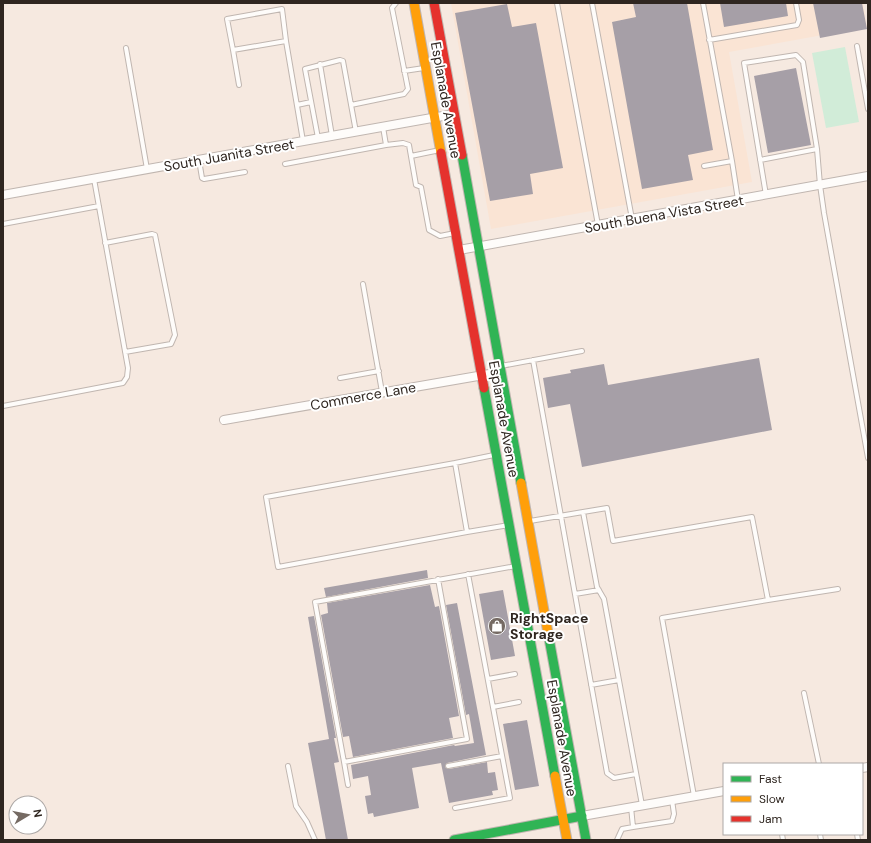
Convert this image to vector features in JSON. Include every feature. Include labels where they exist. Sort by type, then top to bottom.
[{"type":"main road","name":"Esplanade Avenue","points":[[414,3],[567,840]]},
{"type":"main road","name":"Esplanade Avenue","points":[[434,3],[586,840]]},
{"type":"main road","points":[[509,525],[528,521]]},
{"type":"main road","points":[[528,627],[547,624]]},
{"type":"main road","points":[[454,840],[582,816]]},
{"type":"street","name":"South Juanita Street","points":[[3,193],[303,142],[454,114]]},
{"type":"street","name":"South Buena Vista Street","points":[[459,250],[766,196],[868,176]]},
{"type":"street","name":"Commerce Lane","points":[[224,420],[482,375],[501,369]]},
{"type":"street","points":[[582,816],[723,791]]},
{"type":"lane","points":[[351,105],[404,94],[408,89],[392,8],[396,3]]},
{"type":"lane","points":[[557,3],[598,225]]},
{"type":"lane","points":[[592,3],[632,219]]},
{"type":"lane","points":[[703,3],[738,201]]},
{"type":"lane","points":[[710,40],[797,25],[799,20],[796,3]]},
{"type":"lane","points":[[239,85],[227,19],[282,9],[303,142]]},
{"type":"lane","points":[[233,50],[286,41]]},
{"type":"lane","points":[[857,46],[868,109]]},
{"type":"lane","points":[[126,48],[147,169]]},
{"type":"lane","points":[[766,196],[744,63],[796,55],[803,62],[817,149],[820,185],[868,458]]},
{"type":"lane","points":[[318,139],[305,68],[340,60],[343,61],[356,132]]},
{"type":"lane","points":[[320,64],[332,136]]},
{"type":"lane","points":[[404,71],[426,67]]},
{"type":"lane","points":[[297,105],[311,102]]},
{"type":"lane","points":[[383,127],[386,146]]},
{"type":"lane","points":[[285,164],[403,142],[409,145],[416,184],[421,186],[429,230],[440,236],[456,233]]},
{"type":"lane","points":[[411,156],[441,149]]},
{"type":"lane","points":[[760,160],[817,149]]},
{"type":"lane","points":[[200,160],[202,178],[204,179],[245,172]]},
{"type":"lane","points":[[704,166],[732,161]]},
{"type":"lane","points":[[3,406],[123,383],[127,377],[128,368],[94,178]]},
{"type":"lane","points":[[3,224],[99,206]]},
{"type":"lane","points":[[105,243],[152,234],[155,235],[174,328],[175,335],[171,344],[125,352]]},
{"type":"lane","points":[[363,284],[382,392]]},
{"type":"lane","points":[[501,369],[533,360],[582,351]]},
{"type":"lane","points":[[533,360],[607,773],[614,778],[636,774]]},
{"type":"lane","points":[[340,378],[379,371]]},
{"type":"lane","points":[[497,455],[266,497],[275,552],[278,567],[509,525]]},
{"type":"lane","points":[[454,463],[467,532]]},
{"type":"lane","points":[[528,521],[607,508],[613,541],[752,517],[768,600]]},
{"type":"lane","points":[[583,512],[597,587],[604,598],[642,805]]},
{"type":"lane","points":[[348,784],[315,602],[517,566]]},
{"type":"lane","points":[[454,808],[510,798],[468,574]]},
{"type":"lane","points":[[344,762],[467,739],[438,579]]},
{"type":"lane","points":[[694,796],[662,618],[838,589]]},
{"type":"lane","points":[[575,594],[599,590]]},
{"type":"lane","points":[[488,679],[515,674]]},
{"type":"lane","points":[[592,685],[619,680]]},
{"type":"lane","points":[[804,693],[819,763]]},
{"type":"lane","points":[[493,707],[519,702]]},
{"type":"lane","points":[[448,766],[502,756]]},
{"type":"lane","points":[[288,766],[296,806],[307,822],[315,840]]},
{"type":"lane","points":[[617,840],[622,829],[672,821],[674,814],[672,800]]},
{"type":"lane","points":[[631,807],[634,827]]},
{"type":"shaded area","points":[[451,3],[863,3],[867,27],[729,52],[752,182],[491,229]]},
{"type":"green space","points":[[845,47],[859,122],[826,128],[812,53]]},
{"type":"building","points":[[633,3],[687,3],[713,150],[688,155],[693,180],[642,189],[612,22],[636,17]]},
{"type":"building","points":[[720,3],[786,3],[788,16],[724,27]]},
{"type":"building","points":[[813,3],[862,3],[867,29],[820,38]]},
{"type":"building","points":[[507,4],[512,27],[536,23],[563,168],[530,174],[533,194],[490,201],[455,13]]},
{"type":"building","points":[[796,68],[811,145],[768,153],[754,76]]},
{"type":"building","points":[[759,358],[772,430],[582,467],[570,404],[548,408],[543,378],[571,373],[570,370],[604,364],[608,385]]},
{"type":"building","points":[[427,570],[428,578],[326,597],[324,588]]},
{"type":"building","points":[[430,585],[435,607],[439,606],[459,716],[449,718],[453,738],[353,757],[349,736],[343,737],[321,615],[328,613],[327,603]]},
{"type":"building","name":"RightSpace Storage","points":[[503,590],[515,656],[491,660],[479,594]]},
{"type":"building","points":[[457,603],[486,755],[447,763],[445,767],[449,769],[487,762],[488,773],[495,772],[498,790],[492,791],[493,795],[449,803],[441,763],[412,768],[419,808],[374,817],[373,813],[368,814],[365,796],[371,795],[368,776],[353,779],[351,765],[454,745],[474,743],[469,714],[466,715],[446,605]]},
{"type":"building","points":[[314,616],[336,738],[334,738],[339,762],[334,763],[348,840],[326,840],[308,743],[329,739],[308,617]]},
{"type":"building","points":[[527,720],[539,786],[515,790],[503,724]]},
{"type":"traffic: fast","points":[[462,155],[521,483]]},
{"type":"traffic: fast","points":[[484,388],[555,776]]},
{"type":"traffic: fast","points":[[548,633],[586,840]]},
{"type":"traffic: fast","points":[[454,840],[582,816]]},
{"type":"traffic: slow","points":[[414,3],[441,153]]},
{"type":"traffic: slow","points":[[521,483],[548,633]]},
{"type":"traffic: slow","points":[[555,776],[567,840]]},
{"type":"traffic: jam","points":[[434,3],[462,155]]},
{"type":"traffic: jam","points":[[441,153],[484,388]]},
{"type":"place","name":"RightSpace Storage","points":[[497,626]]}]
